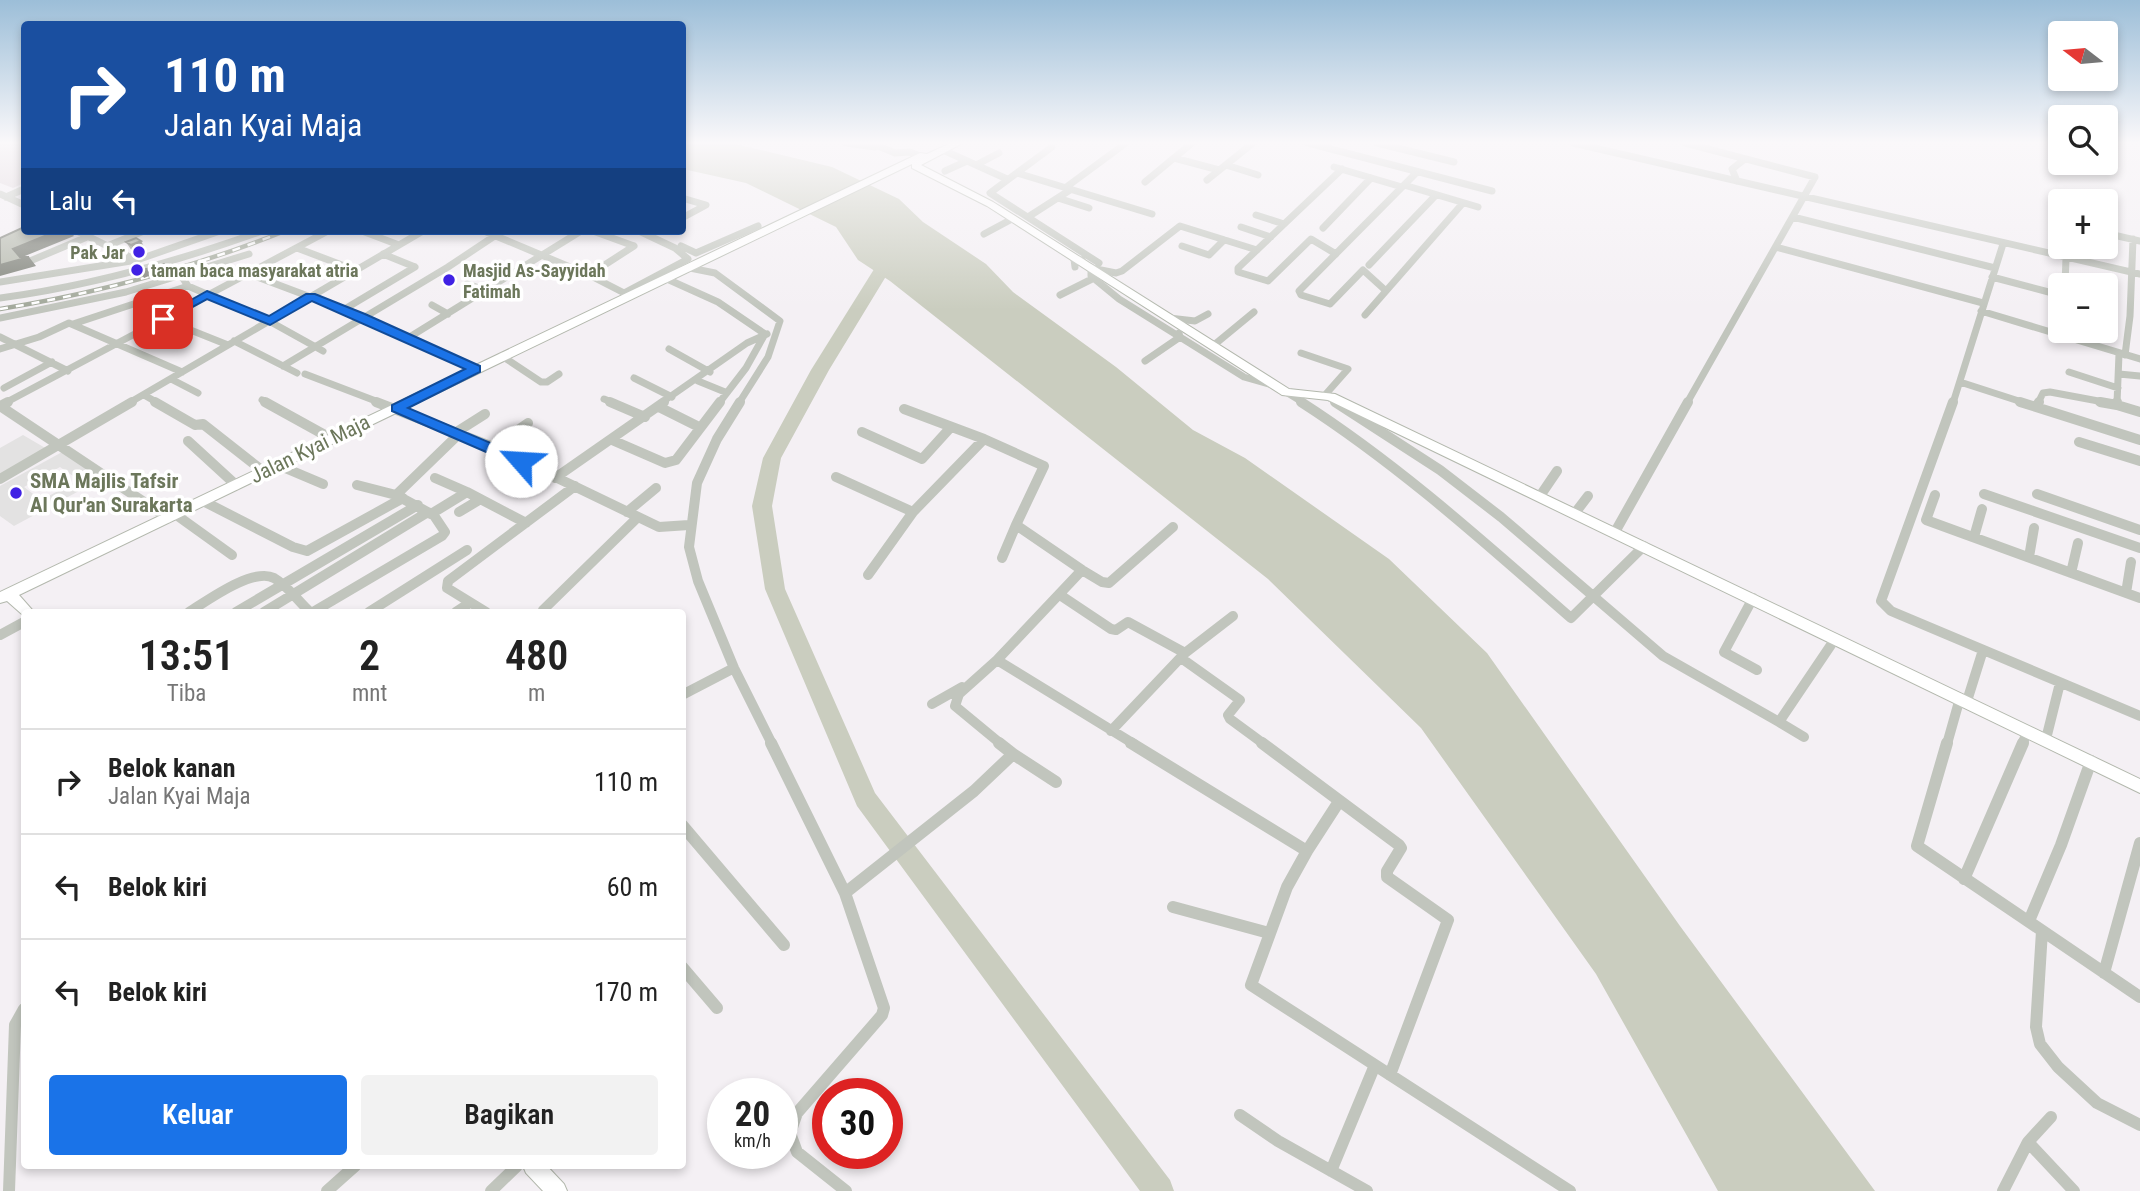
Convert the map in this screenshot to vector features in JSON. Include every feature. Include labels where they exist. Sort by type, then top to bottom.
[{"type":"street","points":[[686,199],[706,205],[686,216]]},
{"type":"street","name":"Jalan Kyai Maja","points":[[5,596],[832,199]]},
{"type":"street","points":[[979,199],[1075,263],[1169,322],[1214,345],[1351,434],[1426,491],[1571,618],[1644,546]]},
{"type":"street","points":[[999,199],[1100,262],[1075,263]]},
{"type":"street","points":[[1028,216],[1057,199]]},
{"type":"street","points":[[1060,199],[1089,208]]},
{"type":"street","points":[[1100,199],[1152,214]]},
{"type":"street","points":[[1309,199],[1238,268],[1238,272],[1266,281],[1311,239],[1336,254]]},
{"type":"street","points":[[1323,228],[1351,199]]},
{"type":"street","points":[[1385,290],[1363,270],[1333,303],[1301,295],[1299,291],[1391,199]]},
{"type":"street","points":[[1369,265],[1433,199]]},
{"type":"street","points":[[1448,199],[1478,207]]},
{"type":"street","points":[[1615,532],[1802,199]]},
{"type":"street","points":[[1810,199],[2048,254]]},
{"type":"street","points":[[1365,315],[1463,203]]},
{"type":"street","points":[[1256,215],[1284,224]]},
{"type":"street","points":[[1793,218],[1995,268]]},
{"type":"street","points":[[984,234],[1012,219]]},
{"type":"street","points":[[664,235],[695,253],[758,226]]},
{"type":"street","points":[[1060,295],[1091,273],[1122,271],[1180,226],[1257,250]]},
{"type":"street","points":[[1241,228],[1271,237]]},
{"type":"street","points":[[84,235],[137,260],[150,270]]},
{"type":"street","points":[[107,246],[134,235]]},
{"type":"street","points":[[0,282],[137,260],[209,235]]},
{"type":"street","points":[[0,298],[52,292],[150,270],[251,235]]},
{"type":"street","points":[[0,406],[321,235]]},
{"type":"street","points":[[373,235],[399,245]]},
{"type":"street","points":[[0,479],[416,235]]},
{"type":"street","points":[[283,366],[361,316],[435,275],[495,235]]},
{"type":"street","points":[[502,235],[627,295],[688,259],[675,248],[647,235]]},
{"type":"street","points":[[408,338],[575,235]]},
{"type":"street","points":[[589,275],[634,246],[604,235]]},
{"type":"street","points":[[2117,405],[2119,374],[2136,273],[2137,240],[2118,236]]},
{"type":"street","points":[[30,261],[87,237]]},
{"type":"street","points":[[1182,246],[1209,254],[1224,240]]},
{"type":"street","points":[[2003,244],[1959,382],[1881,601],[1891,611],[2140,716]]},
{"type":"street","points":[[1776,247],[1982,307],[2048,329]]},
{"type":"street","points":[[297,248],[355,270]]},
{"type":"street","points":[[0,318],[62,308],[182,277],[249,254]]},
{"type":"street","points":[[343,310],[415,267],[383,254]]},
{"type":"street","points":[[2071,259],[2136,273]]},
{"type":"street","points":[[693,266],[715,273],[780,321],[768,357],[717,439],[697,483],[689,525],[689,547],[698,581],[734,668],[845,893],[884,1008],[882,1014],[797,1113],[790,1133],[797,1152],[846,1191]]},
{"type":"street","points":[[247,273],[361,316],[475,369]]},
{"type":"street","points":[[485,275],[499,281]]},
{"type":"street","points":[[182,277],[188,286],[270,321],[323,351]]},
{"type":"street","points":[[1992,277],[2048,292]]},
{"type":"street","points":[[667,279],[724,303],[745,316],[765,334]]},
{"type":"street","points":[[467,284],[485,290]]},
{"type":"street","points":[[0,349],[188,286]]},
{"type":"street","points":[[432,306],[448,314]]},
{"type":"street","points":[[62,308],[71,323],[182,372]]},
{"type":"street","points":[[1214,345],[1254,312]]},
{"type":"street","points":[[1150,332],[1169,322],[1195,321],[1208,314]]},
{"type":"street","points":[[163,319],[231,343],[301,374],[397,408],[493,447],[666,529],[689,525]]},
{"type":"street","points":[[1169,322],[1180,337],[1244,377],[1281,389],[1315,394],[1540,496],[2140,786]]},
{"type":"street","points":[[1169,322],[1180,337]]},
{"type":"street","points":[[555,478],[754,339],[778,332]]},
{"type":"street","points":[[612,440],[669,463],[676,460],[746,368],[765,334]]},
{"type":"street","points":[[0,337],[68,371]]},
{"type":"street","points":[[1145,361],[1180,337]]},
{"type":"street","points":[[2088,343],[2140,359]]},
{"type":"street","points":[[669,349],[710,372]]},
{"type":"street","points":[[1301,353],[1348,369],[1315,394]]},
{"type":"street","points":[[502,356],[541,382],[547,382],[559,374]]},
{"type":"street","points":[[2,387],[52,362]]},
{"type":"street","points":[[2069,372],[2118,388]]},
{"type":"street","points":[[2119,374],[2140,376]]},
{"type":"street","points":[[634,378],[672,397]]},
{"type":"street","points":[[171,379],[198,393]]},
{"type":"street","points":[[698,380],[725,393]]},
{"type":"street","points":[[1959,382],[2140,440]]},
{"type":"street","points":[[2,387],[19,397]]},
{"type":"street","points":[[2036,407],[2043,393],[2050,392],[2140,412]]},
{"type":"street","points":[[1315,394],[1440,470],[1501,517],[1622,623],[1670,661],[1804,737]]},
{"type":"street","points":[[144,395],[195,425],[203,424],[264,472]]},
{"type":"street","points":[[604,399],[645,417]]},
{"type":"street","points":[[262,400],[332,439]]},
{"type":"street","points":[[0,406],[232,555]]},
{"type":"street","points":[[659,407],[699,427]]},
{"type":"street","points":[[904,409],[984,439],[1044,466],[1002,558]]},
{"type":"street","points":[[203,501],[293,547],[307,551],[400,497],[457,434],[485,414]]},
{"type":"street","points":[[493,447],[528,423]]},
{"type":"street","points":[[862,432],[922,459],[951,427]]},
{"type":"street","points":[[867,575],[913,512],[984,439]]},
{"type":"street","points":[[187,441],[236,485]]},
{"type":"street","points":[[2079,442],[2140,461]]},
{"type":"street","points":[[278,465],[323,484]]},
{"type":"street","points":[[1540,496],[1557,471]]},
{"type":"street","points":[[836,477],[913,512]]},
{"type":"street","points":[[435,478],[526,523]]},
{"type":"street","points":[[317,609],[445,532],[430,513],[418,505],[357,485]]},
{"type":"street","points":[[479,609],[447,589],[448,581],[575,486]]},
{"type":"street","points":[[628,512],[656,488]]},
{"type":"street","points":[[269,609],[467,492]]},
{"type":"street","points":[[1984,494],[2140,548]]},
{"type":"street","points":[[2037,494],[2140,530]]},
{"type":"street","points":[[1935,495],[1926,520],[2140,598]]},
{"type":"street","points":[[1575,513],[1588,496]]},
{"type":"street","points":[[459,512],[479,500]]},
{"type":"street","points":[[241,609],[418,505]]},
{"type":"street","points":[[1974,537],[1982,509]]},
{"type":"street","points":[[543,609],[638,517]]},
{"type":"street","points":[[1016,526],[1082,570],[1102,582],[1109,583],[1173,527]]},
{"type":"street","points":[[2029,557],[2035,528]]},
{"type":"street","points":[[2071,573],[2078,543]]},
{"type":"street","points":[[374,609],[467,550]]},
{"type":"street","points":[[2126,593],[2131,562]]},
{"type":"street","points":[[1056,782],[1013,754],[955,706],[959,694],[997,660],[1082,570]]},
{"type":"street","points":[[195,609],[260,576],[269,576],[308,609]]},
{"type":"street","points":[[1060,595],[1111,629],[1116,630],[1128,622],[1183,656],[1240,700],[1228,718],[1401,848],[1387,870],[1390,881],[1448,920],[1390,1074]]},
{"type":"street","points":[[5,596],[23,609]]},
{"type":"street","points":[[1754,598],[1724,652],[1757,670]]},
{"type":"street","points":[[460,609],[468,604]]},
{"type":"street","points":[[1111,731],[1183,656],[1233,616]]},
{"type":"street","points":[[0,635],[21,624]]},
{"type":"street","points":[[1779,722],[1835,639]]},
{"type":"street","points":[[1983,650],[1917,846],[2140,997]]},
{"type":"street","points":[[932,704],[971,682],[997,660]]},
{"type":"street","points":[[997,660],[1307,851]]},
{"type":"street","points":[[686,693],[734,668]]},
{"type":"street","points":[[2046,739],[2060,683]]},
{"type":"street","points":[[1964,879],[2028,731]]},
{"type":"street","points":[[845,893],[974,791],[1013,754]]},
{"type":"street","points":[[2029,921],[2061,845],[2091,761]]},
{"type":"street","points":[[1338,803],[1287,887],[1251,985],[1570,1191]]},
{"type":"street","points":[[686,830],[784,945]]},
{"type":"street","points":[[2104,973],[2140,843]]},
{"type":"street","points":[[1173,907],[1269,933]]},
{"type":"street","points":[[2042,931],[2036,1027],[2040,1044],[2058,1067],[2097,1103],[2140,1125]]},
{"type":"street","points":[[686,972],[717,1008]]},
{"type":"street","points":[[9,1191],[15,1025],[21,1014]]},
{"type":"street","points":[[1331,1171],[1375,1065]]},
{"type":"street","points":[[1240,1115],[1278,1141],[1367,1191]]},
{"type":"street","points":[[2003,1191],[2028,1142],[2051,1117]]},
{"type":"street","points":[[2028,1142],[2074,1191]]},
{"type":"street","points":[[327,1191],[352,1169]]},
{"type":"street","points":[[491,1191],[514,1169]]},
{"type":"street","points":[[536,1169],[557,1191]]},
{"type":"shaded area","points":[[778,199],[899,199],[923,222],[986,264],[1013,292],[1116,367],[1193,430],[1245,458],[1389,559],[1487,653],[1680,926],[1875,1191],[1718,1191],[1596,974],[1421,728],[1268,579],[890,281],[858,260],[836,227]]},
{"type":"shaded area","points":[[23,435],[47,449],[0,477],[0,448]]},
{"type":"shaded area","name":"SMA Majlis Tafsir Al Qur'an Surakarta","points":[[64,451],[105,477],[14,526],[0,516],[0,486]],"holes":[[[60,467],[79,480],[41,500],[24,487]]]},
{"type":"building","points":[[21,228],[21,235],[47,235],[13,249],[20,257],[29,257],[0,265],[0,238]]},
{"type":"building","points":[[136,238],[141,241],[131,245],[126,242]]},
{"type":"building","points":[[165,264],[141,273],[139,271]]},
{"type":"waterway","points":[[894,250],[820,370],[772,458],[762,506],[775,589],[866,799],[1159,1191]]},
{"type":"railway","points":[[0,309],[144,278],[215,257],[274,235]]},
{"type":"place","name":"Pak Jar","points":[[139,252]]},
{"type":"place","name":"taman baca masyarakat atria","points":[[137,270]]},
{"type":"place","name":"Masjid As-Sayyidah Fatimah","points":[[449,280]]},
{"type":"place","name":"SMA Majlis Tafsir Al Qur'an Surakarta","points":[[16,493]]},
{"type":"route","points":[[163,319],[207,295],[270,321],[311,297],[361,316],[475,369],[397,408],[521,461]]}]
